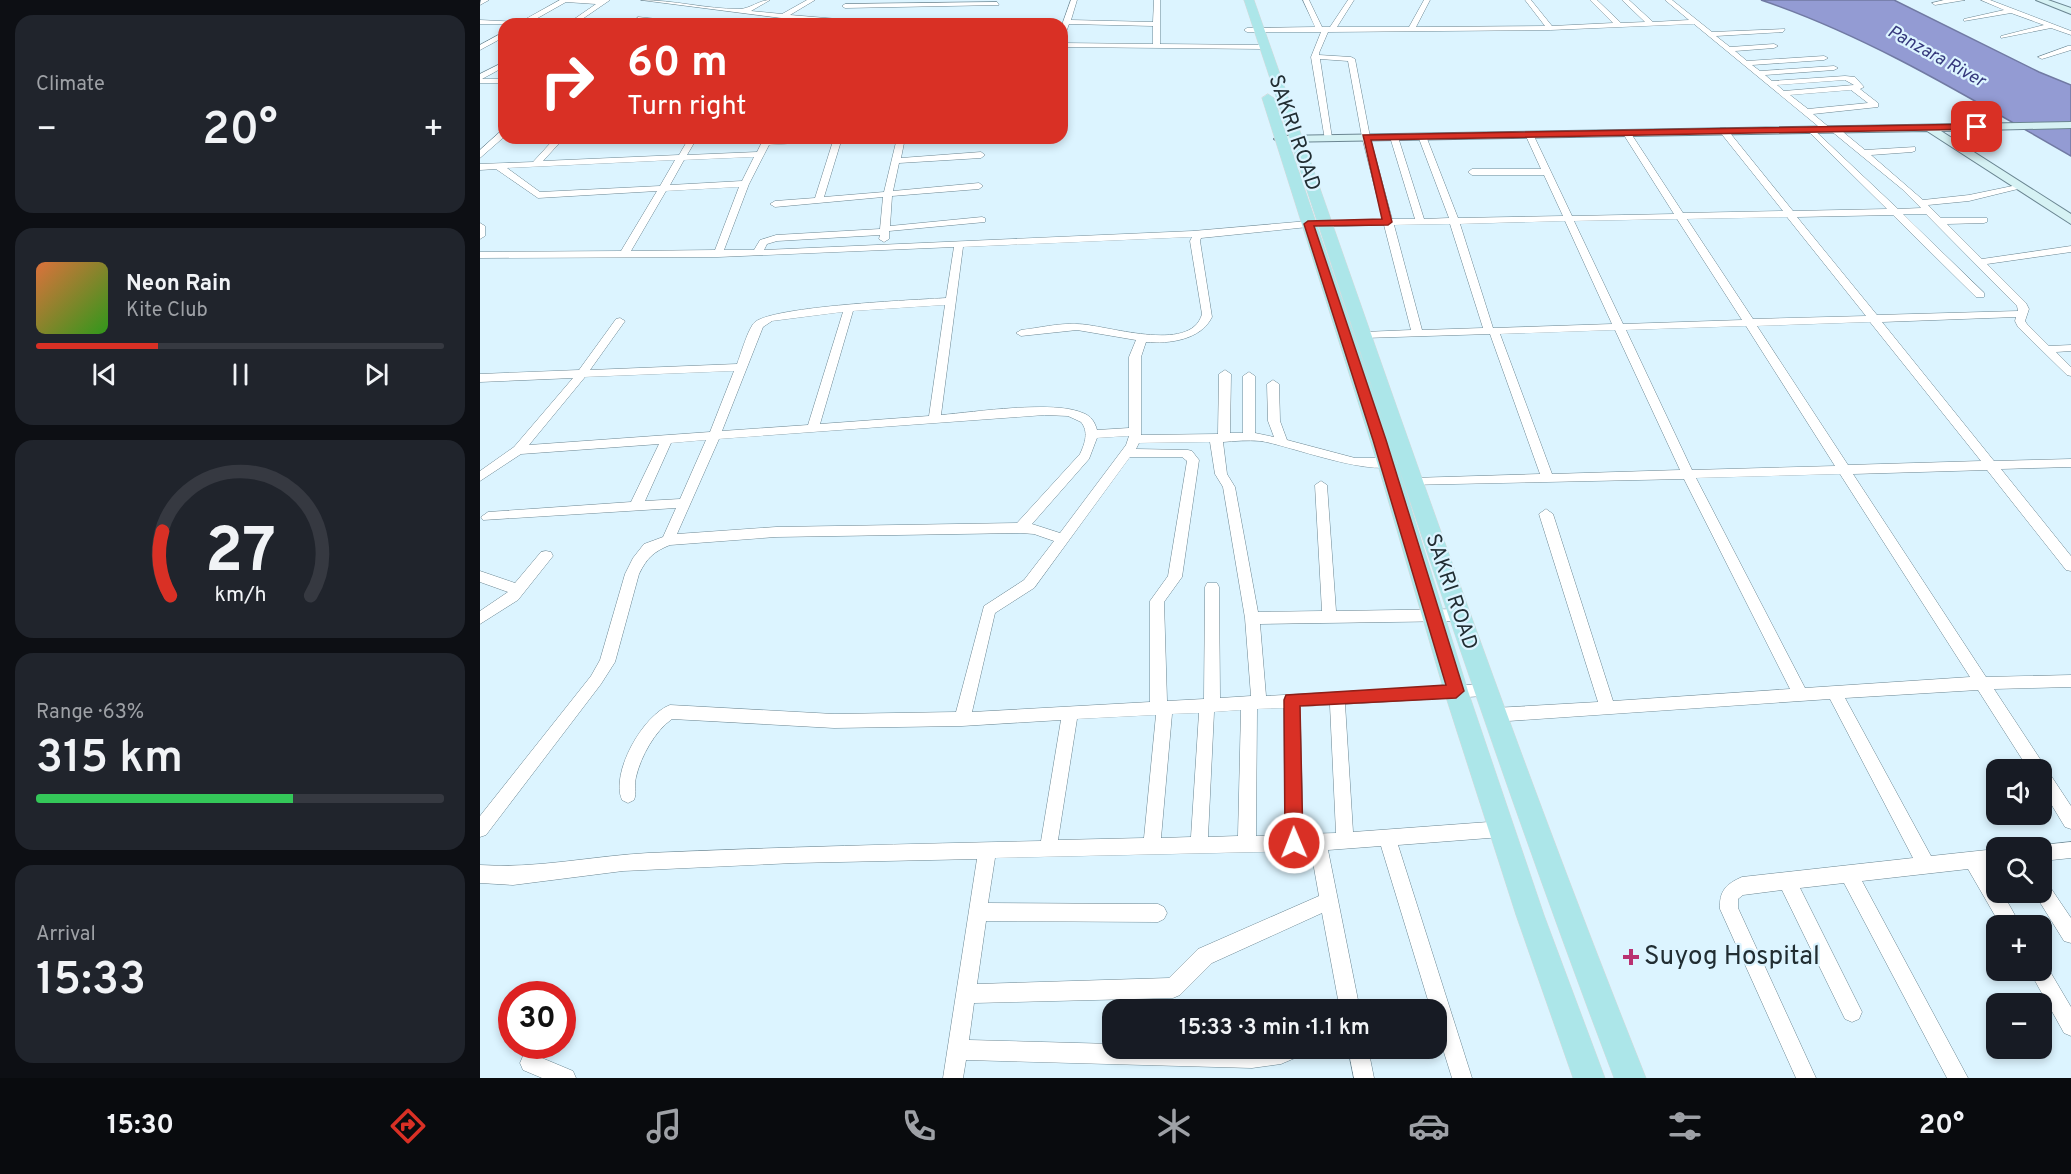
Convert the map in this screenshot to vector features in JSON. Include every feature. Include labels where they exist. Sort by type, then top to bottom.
[{"type":"main road","name":"SAKRI ROAD","points":[[1238,0],[1256,38]]},
{"type":"main road","name":"SAKRI ROAD","points":[[1249,0],[1256,38],[1288,139],[1396,461],[1412,482],[1561,901],[1630,1078]]},
{"type":"main road","name":"SAKRI ROAD","points":[[1317,224],[1364,335],[1433,615],[1456,691],[1567,1024],[1589,1078]]},
{"type":"street","points":[[480,3],[486,0]]},
{"type":"street","points":[[644,0],[790,18]]},
{"type":"street","points":[[743,12],[767,0]]},
{"type":"street","points":[[783,17],[812,0]]},
{"type":"street","points":[[825,18],[856,0]]},
{"type":"street","points":[[1067,18],[1074,0]]},
{"type":"street","points":[[1156,47],[1157,0]]},
{"type":"street","points":[[1306,0],[1326,30]]},
{"type":"street","points":[[1328,138],[1315,57],[1316,45],[1351,0]]},
{"type":"street","points":[[1412,30],[1427,0]]},
{"type":"street","points":[[1528,0],[1550,28]]},
{"type":"street","points":[[1593,0],[1619,25]]},
{"type":"street","points":[[1625,0],[1651,24]]},
{"type":"street","points":[[1668,0],[1806,112],[1864,153],[1940,221],[2022,305],[2024,314]]},
{"type":"street","points":[[1935,3],[1962,0]]},
{"type":"street","points":[[1984,0],[2071,33]]},
{"type":"street","points":[[2040,0],[2061,8],[2071,9]]},
{"type":"street","points":[[532,18],[562,1],[605,1]]},
{"type":"street","points":[[579,18],[605,1]]},
{"type":"street","points":[[925,18],[933,2]]},
{"type":"street","points":[[845,6],[998,2],[991,18]]},
{"type":"street","points":[[654,8],[662,3]]},
{"type":"street","points":[[1965,20],[2009,11]]},
{"type":"street","points":[[640,18],[646,14]]},
{"type":"street","points":[[480,22],[498,23]]},
{"type":"street","points":[[1068,22],[1156,24]]},
{"type":"street","points":[[1068,45],[1156,47],[1326,30],[1550,28],[1696,22]]},
{"type":"street","points":[[2003,38],[2049,26]]},
{"type":"street","points":[[1711,34],[1783,30]]},
{"type":"street","points":[[480,48],[498,38]]},
{"type":"street","points":[[480,40],[498,42]]},
{"type":"street","points":[[1728,49],[1774,46]]},
{"type":"street","points":[[2042,57],[2071,48]]},
{"type":"street","points":[[1315,57],[1351,59],[1366,137],[1417,333]]},
{"type":"street","points":[[1747,63],[1824,58]]},
{"type":"street","points":[[480,79],[498,68]]},
{"type":"street","points":[[1758,73],[1834,68]]},
{"type":"street","points":[[1770,82],[1845,78],[1852,79],[1860,87],[1783,93]]},
{"type":"street","points":[[480,79],[498,80]]},
{"type":"street","points":[[1806,112],[1875,105],[1853,88]]},
{"type":"street","points":[[1288,139],[2071,125]]},
{"type":"street","points":[[1935,128],[2071,220]]},
{"type":"street","points":[[1935,128],[2071,210]]},
{"type":"street","points":[[1811,129],[1980,295]]},
{"type":"street","points":[[1724,130],[2071,566]]},
{"type":"street","points":[[1626,132],[2031,759]]},
{"type":"street","points":[[1528,134],[1688,474],[1800,694]]},
{"type":"street","points":[[1394,136],[1420,221]]},
{"type":"street","points":[[1422,136],[1454,220],[1491,331],[1547,477]]},
{"type":"street","points":[[480,155],[498,138]]},
{"type":"street","points":[[535,165],[554,144]]},
{"type":"street","points":[[624,255],[689,144]]},
{"type":"street","points":[[718,254],[745,184],[764,144]]},
{"type":"street","points":[[819,200],[836,144]]},
{"type":"street","points":[[885,248],[884,231],[888,194],[900,144]]},
{"type":"street","points":[[1864,153],[1912,149]]},
{"type":"street","points":[[480,166],[680,160],[759,154]]},
{"type":"street","points":[[896,160],[981,155]]},
{"type":"street","points":[[498,166],[538,195],[745,184]]},
{"type":"street","points":[[1472,172],[1546,172]]},
{"type":"street","points":[[775,204],[979,186]]},
{"type":"street","points":[[480,255],[758,253],[1180,234],[1317,224],[1680,214],[1898,212],[2019,186]]},
{"type":"street","points":[[758,253],[763,242],[776,238],[884,231],[982,220]]},
{"type":"street","points":[[1940,221],[1984,220]]},
{"type":"street","points":[[480,226],[480,236]]},
{"type":"street","points":[[1021,333],[1078,327],[1139,339],[1174,338],[1191,332],[1204,323],[1207,314],[1195,241],[1198,233]]},
{"type":"street","points":[[934,420],[959,244]]},
{"type":"street","points":[[1980,262],[2071,249]]},
{"type":"street","points":[[668,540],[714,436],[758,325],[769,318],[849,308],[951,301]]},
{"type":"street","points":[[813,428],[849,308]]},
{"type":"street","points":[[1364,335],[1873,317],[2024,314]]},
{"type":"street","points":[[2024,314],[2020,317],[2022,325],[2071,373]]},
{"type":"street","points":[[480,477],[518,450],[580,375],[620,321]]},
{"type":"street","points":[[962,719],[989,610],[1029,584],[1060,538],[1126,453],[1133,434],[1135,357],[1139,339]]},
{"type":"street","points":[[2046,349],[2071,348]]},
{"type":"street","points":[[480,378],[741,367]]},
{"type":"street","points":[[1225,374],[1220,438],[1221,474],[1229,487],[1252,618],[1254,702],[1247,844]]},
{"type":"street","points":[[1249,376],[1249,437]]},
{"type":"street","points":[[1273,384],[1274,421],[1282,443]]},
{"type":"street","points":[[518,450],[1066,410],[1084,418],[1094,434]]},
{"type":"street","points":[[1094,434],[1266,438],[1355,462],[1396,461]]},
{"type":"street","points":[[1028,528],[1085,456],[1094,434]]},
{"type":"street","points":[[636,506],[667,439]]},
{"type":"street","points":[[1126,453],[1182,453],[1188,454],[1192,460],[1175,577],[1157,601],[1161,707],[1152,846]]},
{"type":"street","points":[[1412,482],[2071,463]]},
{"type":"street","points":[[1321,485],[1329,615]]},
{"type":"street","points":[[488,517],[684,503]]},
{"type":"street","points":[[1546,514],[1606,706]]},
{"type":"street","points":[[480,829],[596,680],[607,662],[632,574],[640,558],[649,548],[668,540],[776,532],[1028,528],[1060,538]]},
{"type":"street","points":[[480,618],[519,590],[546,556]]},
{"type":"street","points":[[480,576],[519,590]]},
{"type":"street","points":[[1199,845],[1210,704],[1212,587]]},
{"type":"street","points":[[1252,618],[1329,615],[1459,615]]},
{"type":"street","points":[[1494,715],[1982,683],[2071,681]]},
{"type":"street","points":[[628,795],[627,780],[630,768],[658,718],[670,712],[834,721],[962,719],[1485,690]]},
{"type":"street","points":[[1834,692],[1925,863]]},
{"type":"street","points":[[1336,697],[1345,841]]},
{"type":"street","points":[[1292,700],[1294,843]]},
{"type":"street","points":[[1048,849],[1070,712]]},
{"type":"street","points":[[2052,789],[2069,814]]},
{"type":"street","points":[[480,874],[513,876],[623,863],[794,855],[1294,843],[1502,829]]},
{"type":"street","points":[[1387,837],[1462,1078]]},
{"type":"street","points":[[1317,842],[1348,999]]},
{"type":"street","points":[[953,1078],[987,850]]},
{"type":"street","points":[[2052,852],[2071,850]]},
{"type":"street","points":[[1806,1078],[1729,909],[1728,897],[1732,890],[1742,886],[1925,863],[1986,858]]},
{"type":"street","points":[[1972,859],[2005,915]]},
{"type":"street","points":[[1848,873],[1958,1078]]},
{"type":"street","points":[[1787,881],[1852,1012]]},
{"type":"street","points":[[967,994],[1173,988],[1205,956],[1329,901]]},
{"type":"street","points":[[2051,903],[2071,934]]},
{"type":"street","points":[[979,912],[1158,913]]},
{"type":"street","points":[[2044,981],[2071,1026]]},
{"type":"street","points":[[958,1050],[1102,1054]]},
{"type":"street","points":[[1360,1059],[1364,1078]]},
{"type":"street","points":[[530,1062],[566,1078]]},
{"type":"water","name":"Panzara River","points":[[1761,0],[1894,0],[2039,72],[2071,85],[2071,156],[1920,70],[1842,32]]},
{"type":"place","name":"Suyog Hospital","points":[[1631,957]]},
{"type":"route","points":[[1294,843],[1292,700],[1456,691],[1380,440],[1315,239],[1308,224],[1388,222],[1366,137],[1977,127]]}]
